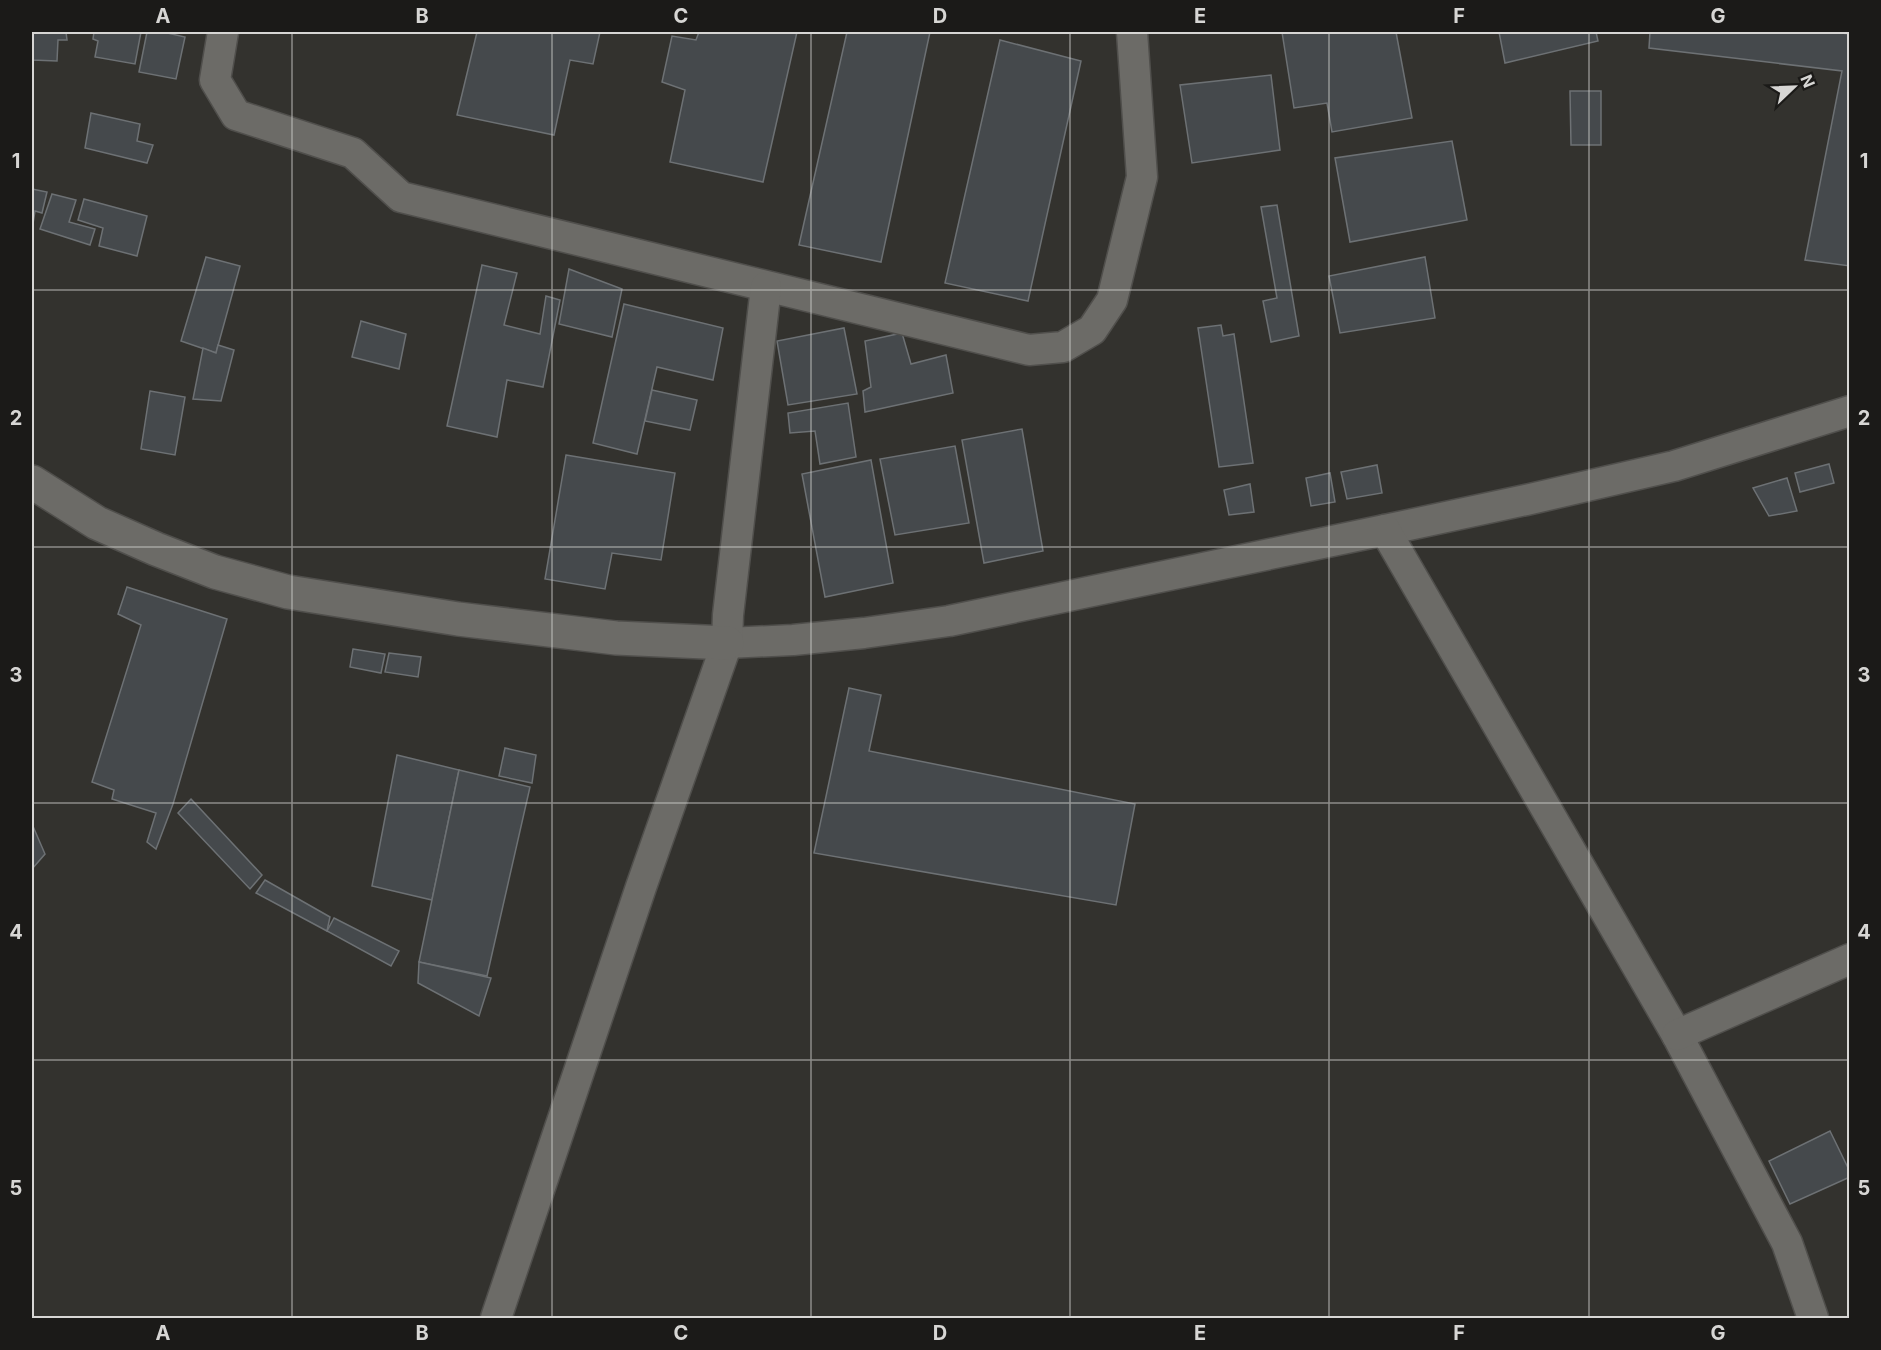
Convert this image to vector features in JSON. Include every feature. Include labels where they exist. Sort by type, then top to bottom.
[{"type":"street","points":[[223,32],[215,80],[236,116],[353,153],[401,197],[1029,350],[1063,347],[1092,330],[1112,300],[1142,177],[1132,32]]},
{"type":"street","points":[[496,1318],[640,887],[727,643],[728,615],[766,287]]},
{"type":"street","points":[[32,482],[96,523],[156,549],[215,572],[288,592],[458,619],[615,638],[727,643],[864,633],[949,621],[1526,500],[1674,466],[1850,411]]},
{"type":"street","points":[[1385,530],[1677,1035],[1787,1243],[1813,1318]]},
{"type":"street","points":[[1677,1035],[1850,959]]},
{"type":"building","points":[[32,32],[66,32],[67,40],[58,40],[57,61],[32,60]]},
{"type":"building","points":[[94,32],[141,32],[135,64],[95,57],[98,41],[93,39]]},
{"type":"building","points":[[147,32],[163,32],[185,37],[176,79],[139,72]]},
{"type":"building","points":[[477,32],[600,32],[593,64],[570,60],[554,135],[457,115]]},
{"type":"building","points":[[699,32],[797,32],[763,182],[670,162],[685,90],[662,82],[672,36],[696,40]]},
{"type":"building","points":[[847,32],[930,32],[881,262],[799,245]]},
{"type":"building","points":[[1282,32],[1396,32],[1412,118],[1332,132],[1327,103],[1294,108]]},
{"type":"building","points":[[1499,32],[1596,32],[1598,41],[1505,63]]},
{"type":"building","points":[[1650,32],[1832,32],[1850,34],[1850,266],[1805,260],[1842,71],[1649,48]]},
{"type":"building","points":[[1000,40],[1081,61],[1028,301],[945,283]]},
{"type":"building","points":[[1271,75],[1280,150],[1192,163],[1180,85]]},
{"type":"building","points":[[1570,91],[1601,91],[1601,145],[1571,145]]},
{"type":"building","points":[[91,113],[140,124],[137,141],[153,145],[147,163],[85,148]]},
{"type":"building","points":[[1452,141],[1467,220],[1350,242],[1335,158]]},
{"type":"building","points":[[32,189],[47,192],[42,213],[35,211],[32,230]]},
{"type":"building","points":[[52,194],[76,200],[69,222],[95,229],[90,245],[40,229]]},
{"type":"building","points":[[84,199],[147,216],[137,256],[99,246],[103,228],[78,220]]},
{"type":"building","points":[[1277,205],[1299,336],[1271,342],[1263,301],[1277,298],[1261,207]]},
{"type":"building","points":[[206,257],[240,266],[216,353],[181,341]]},
{"type":"building","points":[[1425,257],[1435,318],[1340,333],[1329,276]]},
{"type":"building","points":[[482,265],[517,273],[504,325],[540,334],[546,296],[560,300],[543,387],[507,380],[497,437],[447,426]]},
{"type":"building","points":[[569,269],[622,289],[612,337],[559,324]]},
{"type":"building","points":[[624,304],[723,328],[713,380],[657,367],[637,454],[593,443]]},
{"type":"building","points":[[361,321],[406,334],[399,369],[352,357]]},
{"type":"building","points":[[1221,325],[1223,336],[1234,334],[1253,463],[1219,467],[1198,328]]},
{"type":"building","points":[[844,328],[857,394],[788,405],[777,341]]},
{"type":"building","points":[[902,333],[911,364],[946,355],[953,393],[865,412],[863,391],[871,387],[865,341]]},
{"type":"building","points":[[218,345],[234,350],[221,401],[193,399],[203,348],[216,353]]},
{"type":"building","points":[[652,390],[697,400],[690,430],[645,421]]},
{"type":"building","points":[[150,391],[185,397],[175,455],[141,449]]},
{"type":"building","points":[[848,403],[856,457],[820,464],[815,431],[790,433],[788,413]]},
{"type":"building","points":[[1022,429],[1043,551],[984,563],[962,440]]},
{"type":"building","points":[[955,446],[969,523],[895,535],[880,459]]},
{"type":"building","points":[[566,455],[675,473],[661,560],[612,553],[605,589],[545,579]]},
{"type":"building","points":[[871,460],[893,583],[825,597],[802,474]]},
{"type":"building","points":[[1829,464],[1834,483],[1800,492],[1795,473]]},
{"type":"building","points":[[1377,465],[1382,493],[1347,499],[1341,472]]},
{"type":"building","points":[[1330,473],[1335,502],[1311,506],[1306,478]]},
{"type":"building","points":[[1787,478],[1797,511],[1769,516],[1753,488]]},
{"type":"building","points":[[1250,484],[1254,512],[1229,515],[1224,490]]},
{"type":"building","points":[[127,587],[227,619],[173,804],[156,849],[147,842],[156,813],[112,799],[114,790],[92,782],[141,625],[118,614]]},
{"type":"building","points":[[353,649],[385,654],[381,673],[350,667]]},
{"type":"building","points":[[389,653],[421,657],[418,677],[385,672]]},
{"type":"building","points":[[849,688],[881,695],[869,751],[1135,804],[1116,905],[814,853]]},
{"type":"building","points":[[505,748],[536,755],[532,783],[499,776]]},
{"type":"building","points":[[397,755],[459,770],[432,900],[372,886]]},
{"type":"building","points":[[459,770],[530,787],[487,976],[419,962]]},
{"type":"building","points":[[191,799],[262,875],[250,889],[178,813]]},
{"type":"building","points":[[32,824],[45,854],[32,869]]},
{"type":"building","points":[[265,880],[330,917],[327,931],[256,893]]},
{"type":"building","points":[[334,918],[399,951],[391,966],[327,931]]},
{"type":"building","points":[[419,962],[491,978],[479,1016],[418,983]]},
{"type":"building","points":[[1830,1131],[1850,1172],[1850,1177],[1790,1204],[1769,1161]]}]
